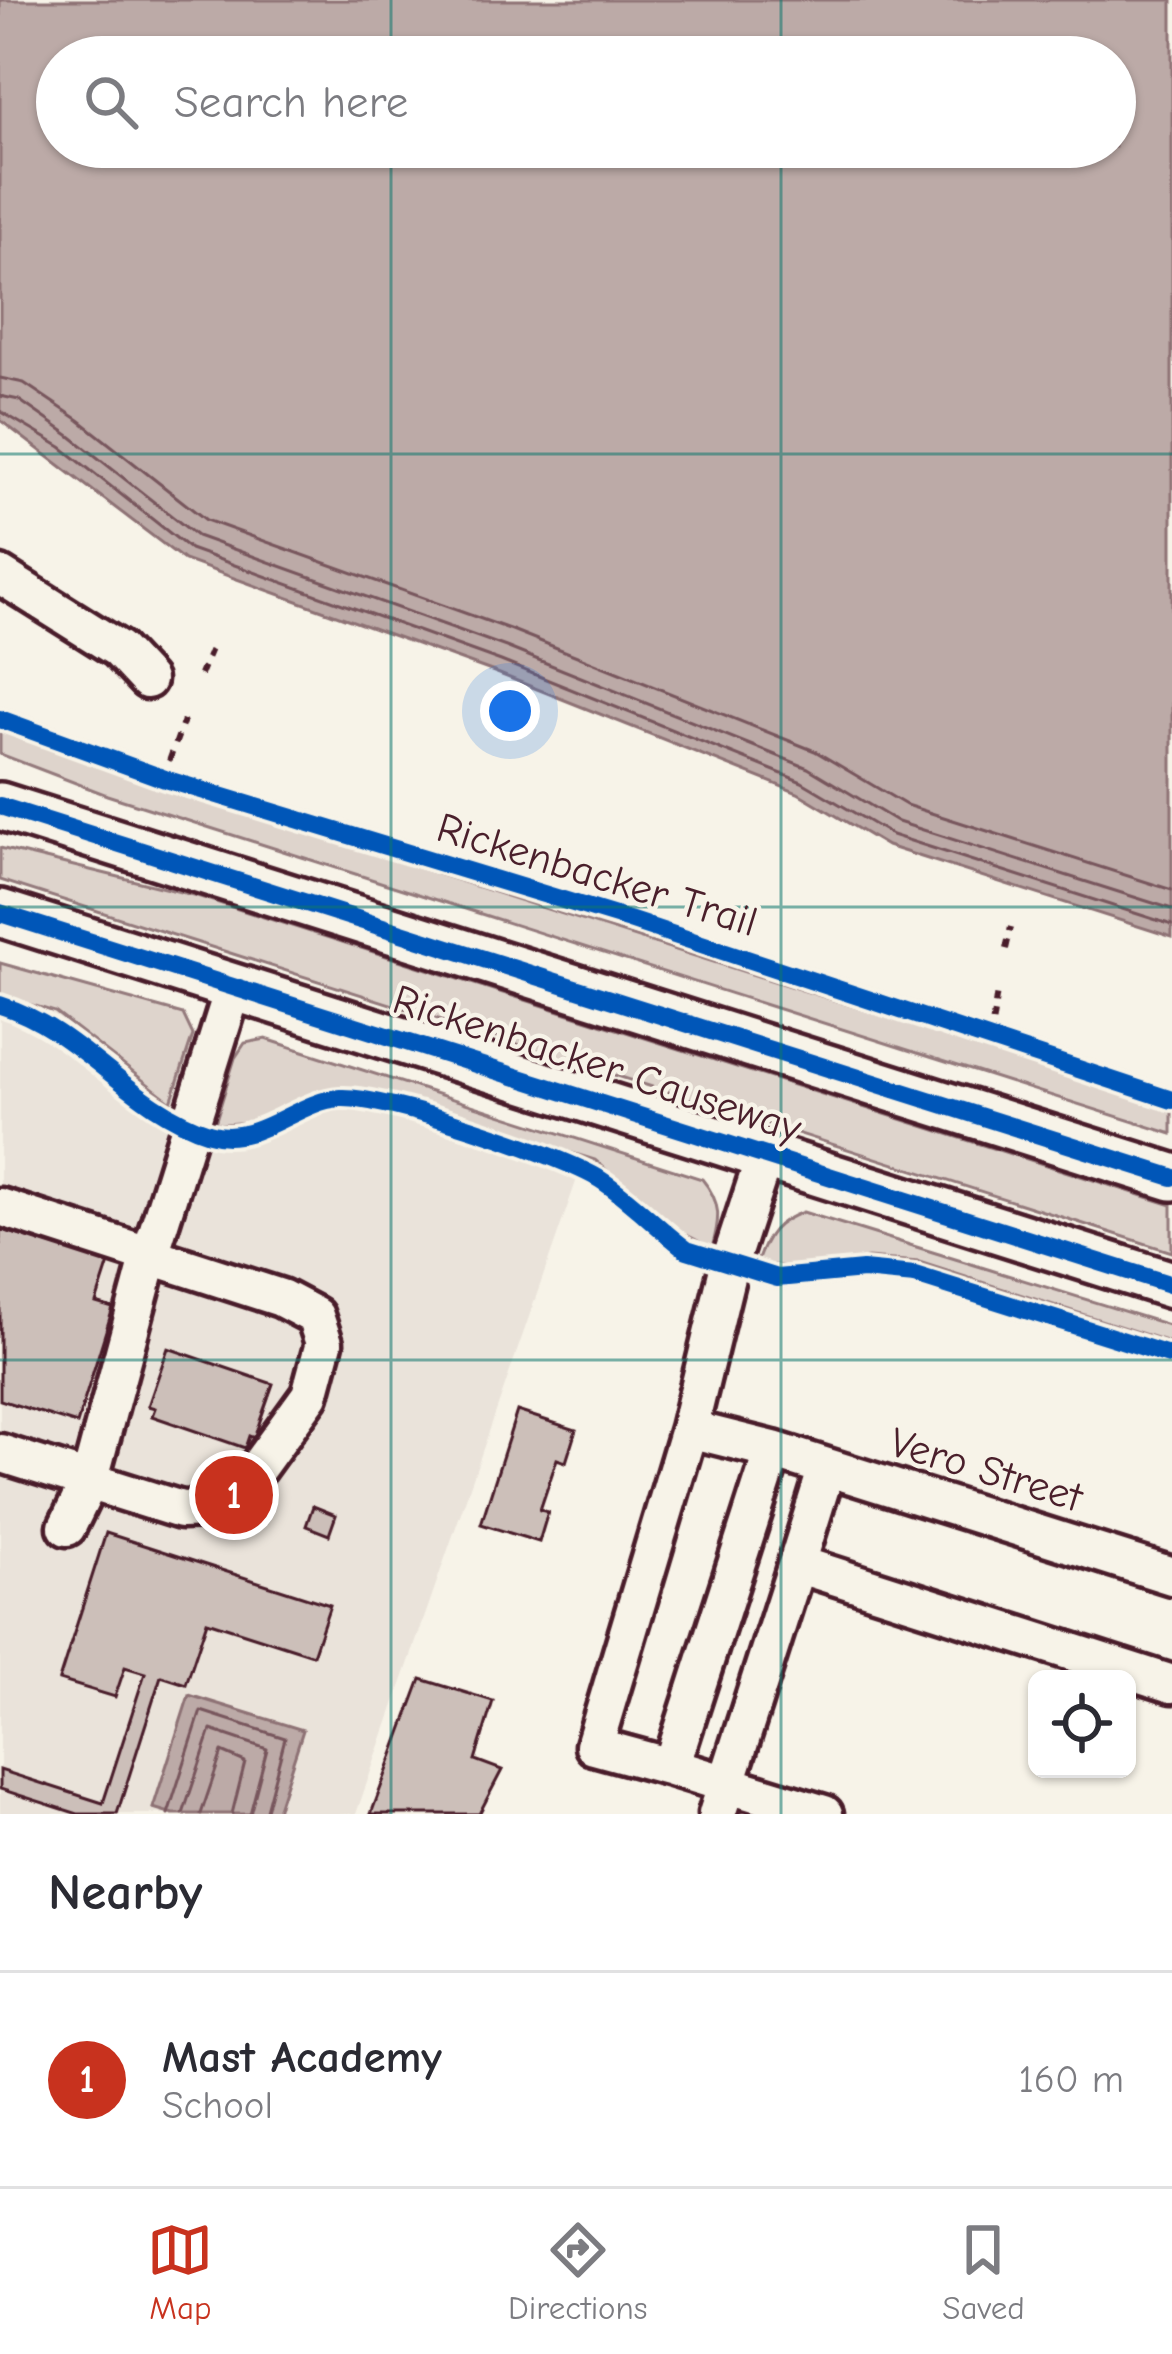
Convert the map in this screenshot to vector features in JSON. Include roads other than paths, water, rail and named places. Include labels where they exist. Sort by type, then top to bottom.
[{"type":"main road","name":"Rickenbacker Causeway","points":[[0,806],[1172,1177]]},
{"type":"main road","name":"Rickenbacker Causeway","points":[[0,913],[1172,1286]]},
{"type":"lane","points":[[0,575],[118,649],[147,680]]},
{"type":"lane","points":[[67,1527],[88,1481],[150,1255],[234,986]]},
{"type":"lane","points":[[764,1156],[594,1746],[670,1768],[722,1799],[824,1814]]},
{"type":"lane","points":[[0,1207],[281,1298],[315,1316],[324,1343],[321,1370],[310,1395],[234,1500],[209,1509],[181,1510],[0,1453]]},
{"type":"lane","name":"Vero Street","points":[[688,1429],[773,1450],[1172,1576]]},
{"type":"lane","points":[[670,1768],[773,1450]]},
{"type":"lane","points":[[722,1799],[827,1467]]},
{"type":"lane","points":[[797,1564],[1172,1684]]},
{"type":"water","points":[[0,0],[1172,0],[1172,937],[887,846],[798,793],[497,673],[184,560],[0,420]]},
{"type":"water","points":[[189,1695],[303,1730],[276,1814],[173,1814],[153,1808]]},
{"type":"place","name":"Mast Academy","points":[[234,1495]]}]
